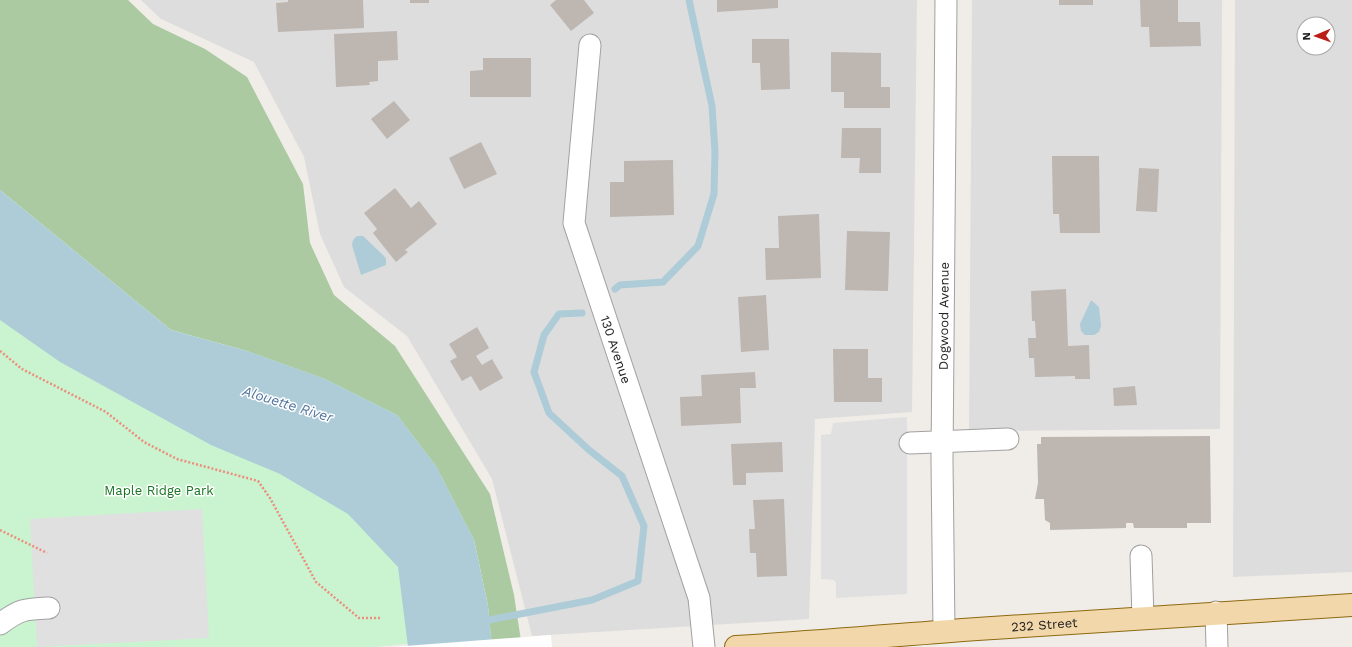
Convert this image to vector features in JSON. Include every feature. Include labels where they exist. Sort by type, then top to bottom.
[{"type":"main road","name":"232 Street","points":[[736,647],[838,641],[944,631],[1216,612],[1352,605]]},
{"type":"street","name":"Dogwood Avenue","points":[[944,631],[942,442],[946,0]]},
{"type":"street","name":"130 Avenue","points":[[590,45],[574,223],[699,598],[704,647]]},
{"type":"street","points":[[910,443],[1008,439]]},
{"type":"street","points":[[1141,556],[1143,617]]},
{"type":"street","points":[[0,624],[16,612],[27,609],[49,608]]},
{"type":"street","points":[[1216,612],[1217,647]]},
{"type":"path","points":[[0,351],[22,369],[106,412],[144,442],[178,459],[258,481],[270,498],[316,582],[358,618],[380,618]]},
{"type":"path","points":[[0,530],[47,552]]},
{"type":"shaded area","points":[[141,0],[917,0],[912,412],[815,419],[809,619],[532,636],[492,479],[407,336],[344,287],[320,234],[304,157],[254,62],[161,19]]},
{"type":"shaded area","points":[[972,0],[1222,0],[1220,429],[969,431]]},
{"type":"shaded area","points":[[1235,0],[1352,0],[1352,572],[1233,577]]},
{"type":"shaded area","points":[[907,417],[907,594],[836,598],[836,583],[834,580],[821,579],[821,435],[831,434],[833,423]]},
{"type":"shaded area","points":[[202,509],[209,638],[37,647],[30,519]]},
{"type":"green space","points":[[0,0],[128,0],[153,24],[205,49],[247,77],[303,184],[310,243],[334,295],[395,346],[490,494],[514,595],[522,647],[492,647],[488,606],[474,540],[247,351],[171,330],[0,190]]},
{"type":"green space","name":"Maple Ridge Park","points":[[0,190],[171,330],[247,351],[325,379],[397,415],[436,466],[474,540],[488,606],[407,644],[374,647],[0,647]]},
{"type":"water","name":"Alouette River","points":[[0,190],[171,330],[247,351],[325,379],[397,415],[436,466],[474,540],[488,606],[492,647],[408,647],[398,567],[348,514],[280,474],[211,445],[60,362],[0,320]]},
{"type":"water","points":[[357,236],[363,236],[384,256],[386,259],[386,265],[361,275],[352,245],[353,240]]},
{"type":"water","points":[[1091,300],[1099,307],[1101,326],[1099,332],[1094,335],[1085,335],[1081,331],[1080,324]]},
{"type":"pier","points":[[551,635],[552,647],[392,647]]},
{"type":"building","points":[[288,0],[363,0],[364,28],[278,32],[276,3],[288,2]]},
{"type":"building","points":[[410,0],[429,0],[429,3],[410,3]]},
{"type":"building","points":[[556,0],[584,0],[594,13],[571,31],[550,5]]},
{"type":"building","points":[[717,0],[778,0],[778,8],[717,12]]},
{"type":"building","points":[[1059,0],[1093,0],[1093,5],[1059,5]]},
{"type":"building","points":[[1140,0],[1178,0],[1178,22],[1200,22],[1201,46],[1150,47],[1149,27],[1141,27]]},
{"type":"building","points":[[397,31],[398,60],[378,61],[378,81],[369,82],[370,85],[336,87],[334,34]]},
{"type":"building","points":[[752,39],[789,39],[790,89],[761,90],[760,63],[752,63]]},
{"type":"building","points":[[831,52],[881,53],[881,87],[890,87],[890,108],[844,108],[844,92],[831,92]]},
{"type":"building","points":[[483,58],[531,58],[531,97],[470,97],[470,71],[483,70]]},
{"type":"building","points":[[394,101],[410,120],[387,139],[371,119]]},
{"type":"building","points":[[842,128],[881,128],[881,173],[859,173],[860,158],[841,158]]},
{"type":"building","points":[[481,142],[497,174],[464,189],[449,158]]},
{"type":"building","points":[[1052,156],[1099,156],[1100,233],[1060,233],[1059,214],[1053,214]]},
{"type":"building","points":[[673,160],[674,215],[610,217],[610,182],[624,182],[624,161]]},
{"type":"building","points":[[1139,168],[1159,169],[1157,212],[1136,211]]},
{"type":"building","points":[[395,188],[411,208],[419,201],[437,224],[405,250],[408,252],[396,262],[373,233],[377,229],[364,213]]},
{"type":"building","points":[[819,214],[821,278],[766,280],[765,248],[779,248],[778,216]]},
{"type":"building","points":[[847,231],[890,232],[888,291],[845,290]]},
{"type":"building","points":[[1066,289],[1068,346],[1089,345],[1090,379],[1075,379],[1075,376],[1035,377],[1034,358],[1029,358],[1028,338],[1036,338],[1035,321],[1032,321],[1031,291]]},
{"type":"building","points":[[766,295],[769,350],[741,352],[738,297]]},
{"type":"building","points":[[477,327],[489,348],[476,356],[482,365],[492,359],[503,378],[480,391],[471,376],[462,381],[450,361],[457,357],[449,344]]},
{"type":"building","points":[[833,349],[868,349],[868,378],[882,378],[882,402],[834,402]]},
{"type":"building","points":[[755,372],[756,388],[740,388],[741,423],[681,426],[680,397],[702,396],[701,375]]},
{"type":"building","points":[[1135,386],[1137,405],[1114,406],[1113,388]]},
{"type":"building","points":[[1210,436],[1211,523],[1187,523],[1187,528],[1134,528],[1133,523],[1126,523],[1126,528],[1050,530],[1050,523],[1045,520],[1044,499],[1035,499],[1038,483],[1037,444],[1041,444],[1041,437]]},
{"type":"building","points":[[782,442],[783,472],[746,473],[746,485],[733,485],[731,444]]},
{"type":"building","points":[[784,499],[787,576],[757,577],[756,553],[750,553],[749,529],[755,529],[753,500]]},
{"type":"waterway","points":[[615,289],[620,285],[663,282],[698,246],[714,194],[715,152],[712,106],[689,0]]},
{"type":"waterway","points":[[489,620],[592,600],[638,581],[644,526],[622,476],[589,450],[549,413],[534,372],[544,335],[559,314],[582,313]]}]
